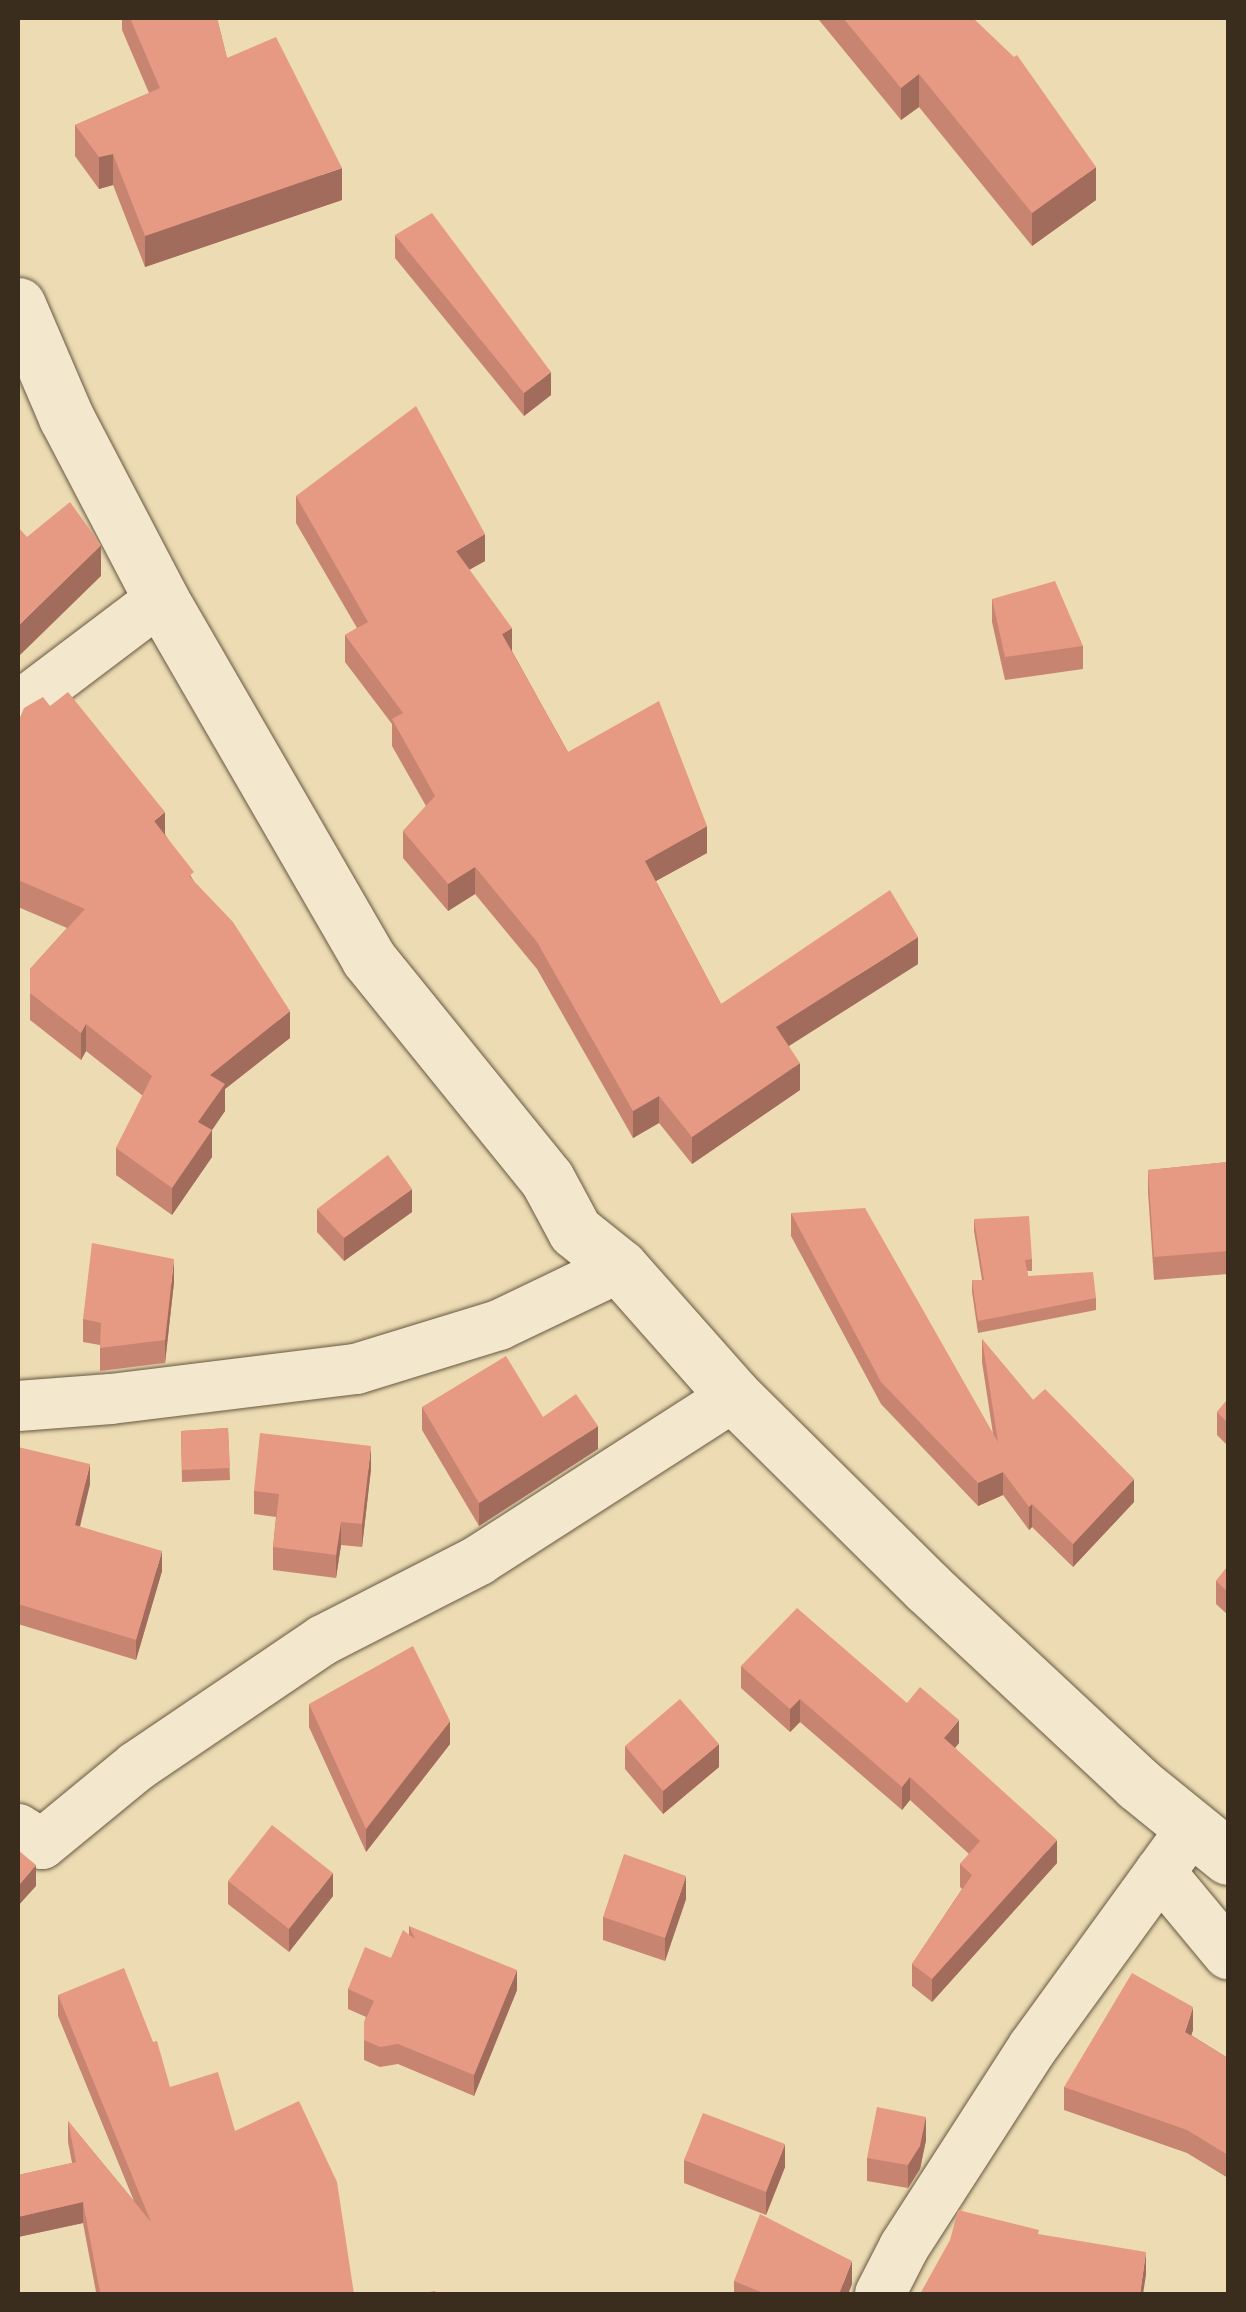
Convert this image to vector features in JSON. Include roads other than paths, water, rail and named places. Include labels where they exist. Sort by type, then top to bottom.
[{"type":"street","points":[[18,305],[66,417],[161,600],[368,958],[547,1179],[575,1231],[620,1267],[734,1396],[927,1587],[1138,1784],[1210,1842],[1160,1872],[1033,2047],[904,2247],[880,2294]]},
{"type":"street","points":[[18,707],[161,600]]},
{"type":"street","points":[[18,1406],[110,1400],[356,1369],[499,1325],[620,1267]]},
{"type":"street","points":[[18,1829],[42,1844],[137,1766],[324,1640],[479,1560],[734,1396]]},
{"type":"street","points":[[1160,1872],[1228,1954]]}]
